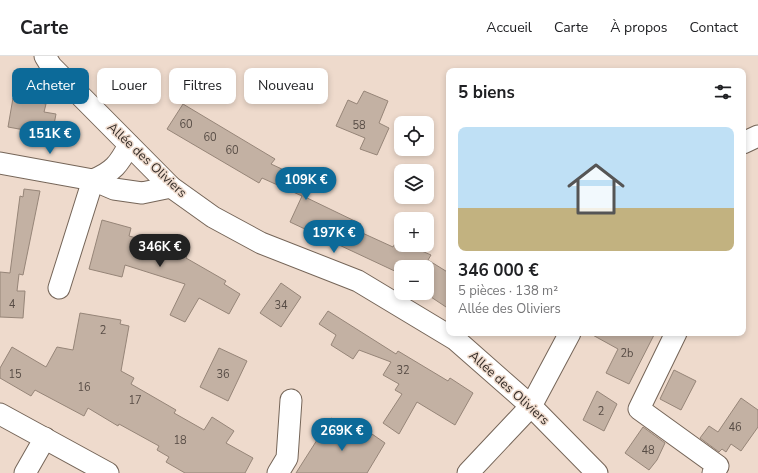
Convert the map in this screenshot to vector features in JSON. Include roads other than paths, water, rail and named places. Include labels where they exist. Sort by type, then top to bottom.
[{"type":"street","name":"Allée des Oliviers","points":[[45,56],[51,66],[171,187],[212,217],[261,243],[358,281],[446,334]]},
{"type":"street","points":[[746,142],[758,136]]},
{"type":"street","points":[[93,180],[108,174],[120,162],[130,145]]},
{"type":"street","points":[[0,163],[93,180],[114,189],[142,193],[171,187]]},
{"type":"street","points":[[59,288],[93,180]]},
{"type":"street","name":"Allée des Oliviers","points":[[450,336],[531,406],[597,473]]},
{"type":"street","points":[[468,473],[531,406],[568,336]]},
{"type":"street","points":[[675,336],[639,409],[720,471]]},
{"type":"street","points":[[278,473],[287,458],[292,400]]},
{"type":"street","points":[[0,414],[108,473]]},
{"type":"street","points":[[26,473],[45,438]]}]
